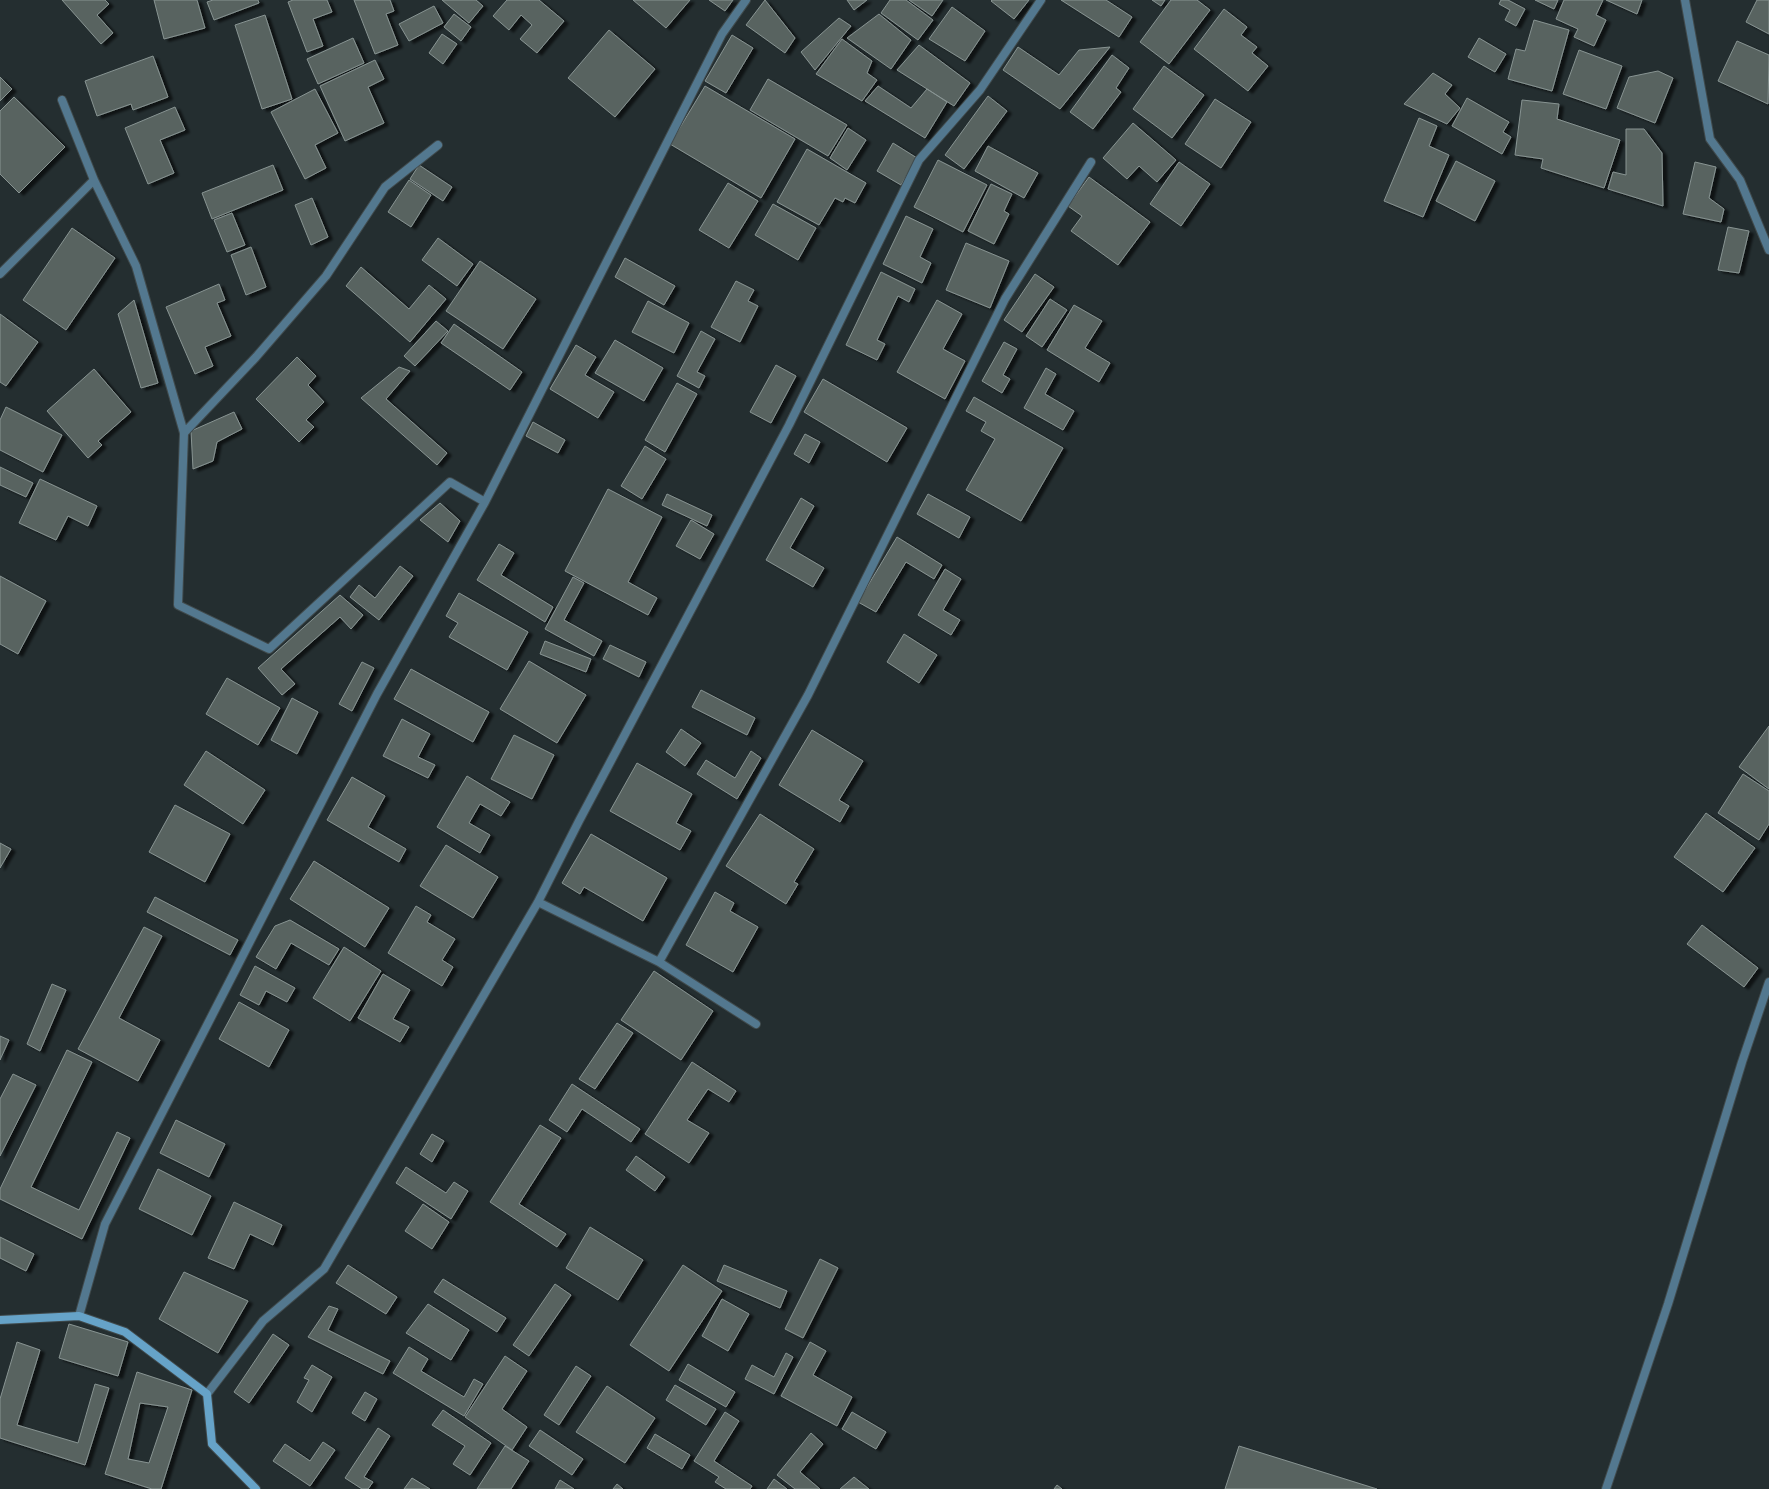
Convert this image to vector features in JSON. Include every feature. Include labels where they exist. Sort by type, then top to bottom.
[{"type":"main road","points":[[0,1320],[79,1316],[125,1332],[207,1394],[212,1444],[256,1489]]},
{"type":"street","points":[[79,1316],[105,1224],[377,694],[485,502],[722,34],[746,0]]},
{"type":"street","points":[[207,1394],[263,1321],[324,1269],[538,902],[579,821],[790,425],[919,160],[980,90],[1041,0]]},
{"type":"street","points":[[1686,0],[1710,139],[1740,180],[1769,250]]},
{"type":"street","points":[[62,100],[94,180],[136,266],[184,433],[178,605],[269,649],[450,482],[485,502]]},
{"type":"street","points":[[184,433],[256,356],[326,276],[385,186],[438,145]]},
{"type":"street","points":[[659,962],[808,695],[1005,299],[1091,162]]},
{"type":"street","points":[[0,274],[94,180]]},
{"type":"street","points":[[538,902],[659,962],[756,1024]]},
{"type":"street","points":[[1606,1489],[1668,1304],[1742,1062],[1769,982]]},
{"type":"building","points":[[62,0],[105,0],[109,4],[97,15],[113,33],[101,44]]},
{"type":"building","points":[[154,0],[197,0],[205,28],[164,39]]},
{"type":"building","points":[[213,0],[258,0],[259,3],[214,20],[207,2]]},
{"type":"building","points":[[293,0],[327,0],[332,12],[313,19],[323,46],[307,52],[288,2]]},
{"type":"building","points":[[354,0],[390,0],[394,11],[386,14],[398,45],[375,54]]},
{"type":"building","points":[[442,0],[476,0],[483,6],[469,23]]},
{"type":"building","points":[[507,0],[539,0],[564,21],[537,53],[520,39],[532,25],[521,15],[509,30],[493,16]]},
{"type":"building","points":[[633,0],[690,0],[666,28]]},
{"type":"building","points":[[709,0],[733,0],[725,11]]},
{"type":"building","points":[[765,0],[795,38],[785,53],[746,25]]},
{"type":"building","points":[[847,0],[867,0],[854,10]]},
{"type":"building","points":[[890,0],[906,0],[933,20],[918,40],[881,13]]},
{"type":"building","points":[[909,0],[943,0],[932,16]]},
{"type":"building","points":[[1029,0],[1014,19],[991,1]]},
{"type":"building","points":[[1061,0],[1106,0],[1132,17],[1119,37]]},
{"type":"building","points":[[1152,0],[1165,0],[1161,6]]},
{"type":"building","points":[[1171,0],[1197,0],[1210,10],[1169,64],[1140,42]]},
{"type":"building","points":[[1501,0],[1508,0],[1525,9],[1516,26],[1505,20],[1510,10],[1499,4]]},
{"type":"building","points":[[1535,0],[1558,0],[1554,9]]},
{"type":"building","points":[[1564,0],[1603,0],[1596,15],[1606,20],[1594,46],[1574,37],[1578,29],[1556,19]]},
{"type":"building","points":[[1606,0],[1642,0],[1637,14]]},
{"type":"building","points":[[1757,0],[1769,0],[1769,34],[1746,22]]},
{"type":"building","points":[[434,6],[443,23],[409,41],[399,24]]},
{"type":"building","points":[[952,7],[985,31],[965,61],[929,39]]},
{"type":"building","points":[[1224,9],[1247,27],[1241,35],[1257,47],[1252,53],[1268,66],[1248,91],[1194,49]]},
{"type":"building","points":[[454,14],[471,27],[461,41],[444,27]]},
{"type":"building","points":[[879,14],[911,40],[891,69],[847,38]]},
{"type":"building","points":[[265,15],[292,99],[262,109],[235,25]]},
{"type":"building","points":[[839,18],[851,26],[815,70],[801,52]]},
{"type":"building","points":[[1534,20],[1569,30],[1552,91],[1508,79],[1516,49],[1525,51]]},
{"type":"building","points":[[609,30],[655,69],[615,117],[568,78]]},
{"type":"building","points":[[442,34],[457,44],[443,64],[429,53]]},
{"type":"building","points":[[732,35],[753,48],[726,93],[705,81]]},
{"type":"building","points":[[353,38],[364,63],[318,84],[307,59]]},
{"type":"building","points":[[1479,38],[1506,54],[1495,72],[1468,57]]},
{"type":"building","points":[[842,39],[872,61],[867,73],[877,80],[862,101],[816,74]]},
{"type":"building","points":[[1737,41],[1769,55],[1768,104],[1718,81]]},
{"type":"building","points":[[919,45],[970,83],[954,106],[897,70]]},
{"type":"building","points":[[1018,47],[1059,75],[1079,50],[1110,47],[1060,109],[1003,70]]},
{"type":"building","points":[[1579,50],[1622,66],[1606,109],[1563,94]]},
{"type":"building","points":[[1112,55],[1129,68],[1116,88],[1121,92],[1093,129],[1070,112]]},
{"type":"building","points":[[153,56],[168,97],[133,110],[131,104],[97,116],[85,81]]},
{"type":"building","points":[[375,60],[384,79],[368,87],[384,123],[345,141],[320,86]]},
{"type":"building","points":[[1164,66],[1204,95],[1172,138],[1133,109]]},
{"type":"building","points":[[1658,71],[1673,78],[1655,123],[1617,108],[1629,77]]},
{"type":"building","points":[[1433,73],[1452,85],[1445,94],[1460,108],[1447,124],[1404,104]]},
{"type":"building","points":[[0,77],[12,89],[0,101]]},
{"type":"building","points":[[768,79],[847,125],[828,156],[750,110]]},
{"type":"building","points":[[705,86],[795,139],[761,198],[670,144]]},
{"type":"building","points":[[878,86],[911,108],[927,89],[947,102],[925,138],[865,101]]},
{"type":"building","points":[[315,89],[338,133],[315,145],[326,168],[305,179],[271,112]]},
{"type":"building","points":[[988,96],[1007,111],[964,169],[945,155]]},
{"type":"building","points":[[14,97],[65,147],[19,193],[0,174],[0,111]]},
{"type":"building","points":[[1467,98],[1509,122],[1503,132],[1511,137],[1502,154],[1452,126]]},
{"type":"building","points":[[1215,99],[1251,122],[1221,168],[1185,144]]},
{"type":"building","points":[[1522,100],[1559,104],[1557,119],[1620,140],[1604,188],[1541,168],[1543,159],[1515,155]]},
{"type":"building","points":[[175,107],[185,130],[160,140],[174,173],[148,184],[125,128]]},
{"type":"building","points":[[1419,118],[1437,126],[1429,146],[1449,155],[1423,217],[1384,201]]},
{"type":"building","points":[[1133,123],[1176,160],[1157,182],[1139,166],[1127,179],[1103,158]]},
{"type":"building","points":[[848,128],[866,140],[847,170],[830,158]]},
{"type":"building","points":[[1626,129],[1644,129],[1662,153],[1663,206],[1608,189],[1613,172],[1626,175]]},
{"type":"building","points":[[893,143],[917,158],[901,185],[877,171]]},
{"type":"building","points":[[988,146],[1038,173],[1024,198],[975,171]]},
{"type":"building","points":[[807,149],[866,183],[855,203],[845,198],[843,202],[835,198],[819,225],[777,202]]},
{"type":"building","points":[[938,160],[987,185],[963,232],[914,207]]},
{"type":"building","points":[[1456,161],[1495,181],[1475,221],[1436,201]]},
{"type":"building","points":[[1179,162],[1210,184],[1181,226],[1150,204]]},
{"type":"building","points":[[1695,162],[1716,167],[1709,198],[1724,209],[1721,222],[1683,214]]},
{"type":"building","points":[[273,165],[283,190],[212,219],[202,193]]},
{"type":"building","points":[[419,165],[452,187],[443,201],[410,179]]},
{"type":"building","points":[[1089,177],[1150,222],[1118,265],[1071,231],[1082,216],[1068,206]]},
{"type":"building","points":[[409,180],[431,195],[411,227],[388,212]]},
{"type":"building","points":[[728,183],[758,201],[729,248],[699,230]]},
{"type":"building","points":[[991,184],[1012,194],[1004,211],[1009,214],[994,244],[968,231]]},
{"type":"building","points":[[312,198],[328,237],[311,245],[295,205]]},
{"type":"building","points":[[773,204],[816,228],[798,260],[755,235]]},
{"type":"building","points":[[232,213],[245,245],[227,252],[214,220]]},
{"type":"building","points":[[906,216],[933,229],[920,257],[931,263],[922,283],[883,264]]},
{"type":"building","points":[[1728,227],[1749,231],[1739,273],[1718,270]]},
{"type":"building","points":[[72,228],[115,258],[66,330],[23,300]]},
{"type":"building","points":[[438,238],[473,264],[457,286],[422,260]]},
{"type":"building","points":[[966,243],[1009,261],[990,308],[946,290]]},
{"type":"building","points":[[251,247],[266,287],[246,295],[231,255]]},
{"type":"building","points":[[625,258],[675,286],[664,305],[615,277]]},
{"type":"building","points":[[480,261],[536,299],[503,349],[446,311]]},
{"type":"building","points":[[361,267],[409,309],[429,285],[446,299],[410,342],[346,286]]},
{"type":"building","points":[[881,272],[915,289],[909,302],[898,296],[877,340],[885,344],[877,360],[846,345]]},
{"type":"building","points":[[1035,274],[1054,287],[1022,332],[1004,320]]},
{"type":"building","points":[[736,281],[754,290],[748,301],[758,306],[740,342],[711,327]]},
{"type":"building","points":[[219,284],[225,300],[217,303],[231,336],[205,347],[213,366],[195,374],[166,307]]},
{"type":"building","points":[[1050,299],[1067,310],[1042,347],[1026,336]]},
{"type":"building","points":[[134,300],[158,383],[141,388],[118,314]]},
{"type":"building","points":[[937,300],[962,314],[943,349],[965,361],[945,399],[897,372]]},
{"type":"building","points":[[648,301],[689,323],[674,353],[632,332]]},
{"type":"building","points":[[1074,305],[1102,321],[1085,348],[1110,363],[1099,382],[1047,350]]},
{"type":"building","points":[[0,314],[38,342],[6,386],[0,382]]},
{"type":"building","points":[[436,321],[448,331],[415,366],[404,356]]},
{"type":"building","points":[[454,324],[522,372],[510,390],[441,343]]},
{"type":"building","points":[[701,331],[715,339],[697,372],[705,376],[699,388],[677,376]]},
{"type":"building","points":[[615,340],[663,368],[644,401],[595,373]]},
{"type":"building","points":[[1004,342],[1017,349],[1003,375],[1010,379],[1002,393],[982,381]]},
{"type":"building","points":[[576,345],[596,357],[585,375],[614,392],[598,418],[550,389]]},
{"type":"building","points":[[297,357],[316,376],[308,385],[324,402],[306,420],[314,427],[299,442],[256,399]]},
{"type":"building","points":[[776,365],[796,376],[771,423],[750,412]]},
{"type":"building","points":[[399,367],[410,371],[386,399],[447,453],[437,465],[361,398]]},
{"type":"building","points":[[1046,368],[1056,374],[1045,394],[1074,411],[1063,430],[1024,408]]},
{"type":"building","points":[[94,369],[131,412],[98,441],[102,445],[88,458],[47,411]]},
{"type":"building","points":[[823,379],[907,428],[887,462],[804,412]]},
{"type":"building","points":[[677,383],[697,394],[665,452],[645,440]]},
{"type":"building","points":[[974,397],[1063,448],[1021,521],[966,490],[995,439],[981,431],[986,422],[966,411]]},
{"type":"building","points":[[6,407],[62,435],[43,472],[0,450],[0,420]]},
{"type":"building","points":[[234,412],[242,429],[217,442],[213,461],[193,469],[191,431]]},
{"type":"building","points":[[533,422],[565,440],[558,453],[526,436]]},
{"type":"building","points":[[805,434],[820,442],[809,463],[794,454]]},
{"type":"building","points":[[645,446],[666,459],[642,499],[621,486]]},
{"type":"building","points":[[0,467],[33,483],[26,497],[0,485]]},
{"type":"building","points":[[40,479],[97,506],[88,526],[68,516],[56,540],[19,523]]},
{"type":"building","points":[[608,489],[662,517],[628,582],[657,598],[648,615],[565,571]]},
{"type":"building","points":[[667,494],[712,515],[707,526],[662,505]]},
{"type":"building","points":[[928,494],[970,517],[959,538],[917,514]]},
{"type":"building","points":[[801,498],[814,506],[790,548],[824,568],[813,587],[766,560]]},
{"type":"building","points":[[440,503],[460,521],[448,542],[420,520]]},
{"type":"building","points":[[691,520],[714,534],[700,559],[676,546]]},
{"type":"building","points":[[897,537],[942,565],[934,579],[906,562],[876,612],[858,602]]},
{"type":"building","points":[[499,544],[514,553],[501,575],[553,607],[545,622],[477,580]]},
{"type":"building","points":[[400,566],[413,576],[379,620],[350,597],[359,585],[375,598]]},
{"type":"building","points":[[945,569],[961,579],[943,610],[960,620],[951,635],[918,615]]},
{"type":"building","points":[[0,576],[46,601],[18,654],[0,644]]},
{"type":"building","points":[[573,577],[584,583],[564,620],[602,641],[594,656],[545,629]]},
{"type":"building","points":[[459,593],[528,632],[507,670],[449,637],[458,623],[446,616]]},
{"type":"building","points":[[340,595],[363,615],[351,629],[340,617],[281,669],[295,684],[282,695],[258,668]]},
{"type":"building","points":[[904,634],[937,655],[919,683],[887,662]]},
{"type":"building","points":[[545,641],[591,659],[586,672],[540,654]]},
{"type":"building","points":[[610,645],[646,662],[639,677],[603,659]]},
{"type":"building","points":[[529,661],[586,695],[557,743],[500,709]]},
{"type":"building","points":[[362,662],[374,668],[352,711],[339,704]]},
{"type":"building","points":[[411,669],[489,712],[473,742],[394,699]]},
{"type":"building","points":[[227,678],[280,708],[258,745],[206,714]]},
{"type":"building","points":[[701,690],[755,718],[747,735],[692,707]]},
{"type":"building","points":[[292,698],[318,712],[297,754],[271,740]]},
{"type":"building","points":[[402,719],[430,734],[418,757],[435,765],[428,778],[383,756]]},
{"type":"building","points":[[1769,726],[1769,789],[1739,767]]},
{"type":"building","points":[[681,729],[701,743],[685,766],[666,752]]},
{"type":"building","points":[[812,730],[863,761],[839,800],[849,806],[840,822],[779,785]]},
{"type":"building","points":[[514,735],[554,755],[532,799],[491,779]]},
{"type":"building","points":[[206,751],[265,790],[243,824],[184,785]]},
{"type":"building","points":[[751,751],[761,758],[737,799],[697,774],[706,760],[735,778]]},
{"type":"building","points":[[637,763],[692,794],[676,823],[691,831],[680,850],[610,811]]},
{"type":"building","points":[[1743,774],[1769,791],[1769,824],[1759,840],[1718,813]]},
{"type":"building","points":[[467,776],[510,802],[501,816],[480,804],[469,823],[490,835],[480,853],[437,827]]},
{"type":"building","points":[[352,777],[385,796],[368,827],[406,849],[399,862],[327,820]]},
{"type":"building","points":[[175,805],[230,834],[205,882],[149,852]]},
{"type":"building","points":[[1706,813],[1755,848],[1723,892],[1674,857]]},
{"type":"building","points":[[760,814],[814,849],[794,882],[798,884],[786,904],[726,866]]},
{"type":"building","points":[[591,834],[667,878],[643,921],[584,887],[580,894],[562,883]]},
{"type":"building","points":[[0,843],[11,849],[0,868]]},
{"type":"building","points":[[446,845],[498,877],[473,918],[420,886]]},
{"type":"building","points":[[314,861],[389,908],[365,947],[290,899]]},
{"type":"building","points":[[715,892],[734,903],[730,911],[758,927],[733,972],[686,945]]},
{"type":"building","points":[[155,897],[238,940],[230,955],[147,912]]},
{"type":"building","points":[[416,906],[431,915],[427,922],[455,939],[442,960],[453,967],[442,986],[388,953]]},
{"type":"building","points":[[290,920],[339,949],[329,965],[291,943],[276,969],[256,957],[275,926]]},
{"type":"building","points":[[1702,925],[1758,968],[1744,987],[1687,944]]},
{"type":"building","points":[[144,927],[162,936],[119,1018],[160,1040],[138,1081],[78,1049]]},
{"type":"building","points":[[344,947],[381,971],[350,1021],[313,998]]},
{"type":"building","points":[[255,966],[295,988],[287,1002],[266,991],[259,1005],[240,995]]},
{"type":"building","points":[[654,971],[713,1011],[681,1060],[621,1020]]},
{"type":"building","points":[[383,974],[410,990],[393,1019],[409,1027],[400,1042],[358,1018]]},
{"type":"building","points":[[52,984],[66,990],[40,1051],[27,1044]]},
{"type":"building","points":[[239,1002],[289,1030],[269,1067],[219,1039]]},
{"type":"building","points":[[617,1023],[633,1033],[595,1089],[579,1079]]},
{"type":"building","points":[[0,1036],[9,1040],[0,1060]]},
{"type":"building","points":[[67,1050],[92,1062],[31,1187],[79,1210],[117,1132],[130,1138],[82,1239],[0,1199],[0,1189]]},
{"type":"building","points":[[692,1062],[736,1091],[729,1102],[708,1089],[687,1120],[709,1133],[689,1163],[645,1134]]},
{"type":"building","points":[[13,1074],[36,1085],[0,1156],[0,1099]]},
{"type":"building","points":[[572,1084],[640,1129],[631,1142],[582,1109],[567,1132],[549,1120]]},
{"type":"building","points":[[176,1120],[225,1144],[209,1177],[160,1153]]},
{"type":"building","points":[[540,1125],[561,1138],[519,1204],[566,1234],[557,1247],[490,1202]]},
{"type":"building","points":[[432,1134],[444,1141],[432,1162],[420,1154]]},
{"type":"building","points":[[636,1156],[665,1177],[655,1191],[626,1170]]},
{"type":"building","points":[[406,1167],[446,1193],[454,1182],[468,1191],[451,1219],[396,1183]]},
{"type":"building","points":[[158,1169],[211,1196],[192,1235],[139,1209]]},
{"type":"building","points":[[234,1202],[282,1225],[273,1245],[250,1234],[234,1269],[208,1258]]},
{"type":"building","points":[[423,1204],[449,1222],[432,1249],[405,1231]]},
{"type":"building","points":[[590,1227],[643,1260],[618,1300],[566,1268]]},
{"type":"building","points":[[0,1237],[34,1254],[26,1271],[0,1258]]},
{"type":"building","points":[[820,1259],[838,1268],[803,1338],[785,1329]]},
{"type":"building","points":[[348,1265],[397,1297],[386,1314],[336,1283]]},
{"type":"building","points":[[683,1265],[722,1291],[669,1371],[630,1345]]},
{"type":"building","points":[[724,1265],[787,1291],[780,1308],[717,1281]]},
{"type":"building","points":[[184,1272],[248,1301],[218,1353],[159,1319]]},
{"type":"building","points":[[443,1279],[506,1318],[497,1332],[434,1292]]},
{"type":"building","points":[[555,1284],[571,1295],[529,1356],[513,1345]]},
{"type":"building","points":[[722,1299],[749,1314],[728,1351],[702,1336]]},
{"type":"building","points":[[428,1304],[469,1330],[451,1360],[406,1333]]},
{"type":"building","points":[[329,1306],[338,1309],[328,1330],[390,1361],[383,1374],[308,1337]]},
{"type":"building","points":[[69,1324],[128,1342],[118,1376],[59,1358]]},
{"type":"building","points":[[273,1334],[289,1345],[249,1403],[234,1392]]},
{"type":"building","points":[[17,1342],[40,1350],[17,1425],[78,1443],[95,1384],[109,1388],[85,1465],[0,1438],[0,1399]]},
{"type":"building","points":[[810,1342],[826,1351],[813,1375],[852,1397],[837,1426],[781,1396]]},
{"type":"building","points":[[409,1347],[428,1359],[421,1371],[464,1397],[474,1379],[483,1384],[464,1416],[393,1373]]},
{"type":"building","points":[[786,1353],[793,1357],[774,1394],[745,1379],[752,1365],[774,1377]]},
{"type":"building","points":[[505,1356],[527,1371],[502,1409],[527,1427],[512,1450],[465,1417]]},
{"type":"building","points":[[688,1364],[735,1392],[726,1407],[679,1380]]},
{"type":"building","points":[[312,1365],[332,1377],[312,1412],[297,1402],[309,1380],[304,1378]]},
{"type":"building","points":[[576,1366],[591,1376],[559,1425],[544,1415]]},
{"type":"building","points":[[137,1372],[192,1390],[161,1489],[152,1489],[105,1474]],"holes":[[[140,1403],[168,1407],[149,1463],[128,1459]]]},
{"type":"building","points":[[675,1385],[716,1409],[706,1425],[666,1400]]},
{"type":"building","points":[[607,1386],[655,1418],[625,1463],[576,1432]]},
{"type":"building","points":[[365,1392],[377,1399],[365,1421],[352,1413]]},
{"type":"building","points":[[443,1410],[491,1443],[470,1475],[453,1464],[465,1446],[432,1425]]},
{"type":"building","points":[[725,1412],[739,1421],[714,1461],[752,1486],[750,1489],[726,1489],[715,1482],[719,1477],[694,1461]]},
{"type":"building","points":[[852,1412],[886,1432],[876,1449],[842,1429]]},
{"type":"building","points":[[378,1428],[390,1436],[364,1477],[373,1482],[368,1489],[362,1489],[345,1478]]},
{"type":"building","points":[[540,1430],[583,1459],[572,1475],[529,1446]]},
{"type":"building","points":[[811,1433],[823,1444],[800,1472],[820,1489],[795,1489],[777,1475]]},
{"type":"building","points":[[655,1434],[690,1455],[682,1469],[647,1448]]},
{"type":"building","points":[[323,1442],[335,1450],[310,1486],[273,1461],[285,1444],[310,1461]]},
{"type":"building","points":[[505,1446],[529,1461],[511,1489],[477,1489]]},
{"type":"building","points":[[1239,1446],[1377,1489],[1225,1489]]},
{"type":"building","points":[[854,1477],[869,1489],[840,1489]]},
{"type":"building","points":[[412,1478],[430,1489],[404,1489]]},
{"type":"building","points":[[774,1479],[787,1489],[767,1489]]},
{"type":"building","points":[[560,1480],[574,1489],[555,1489]]},
{"type":"building","points":[[617,1484],[623,1489],[613,1489]]},
{"type":"building","points":[[1057,1485],[1062,1489],[1054,1489]]}]
